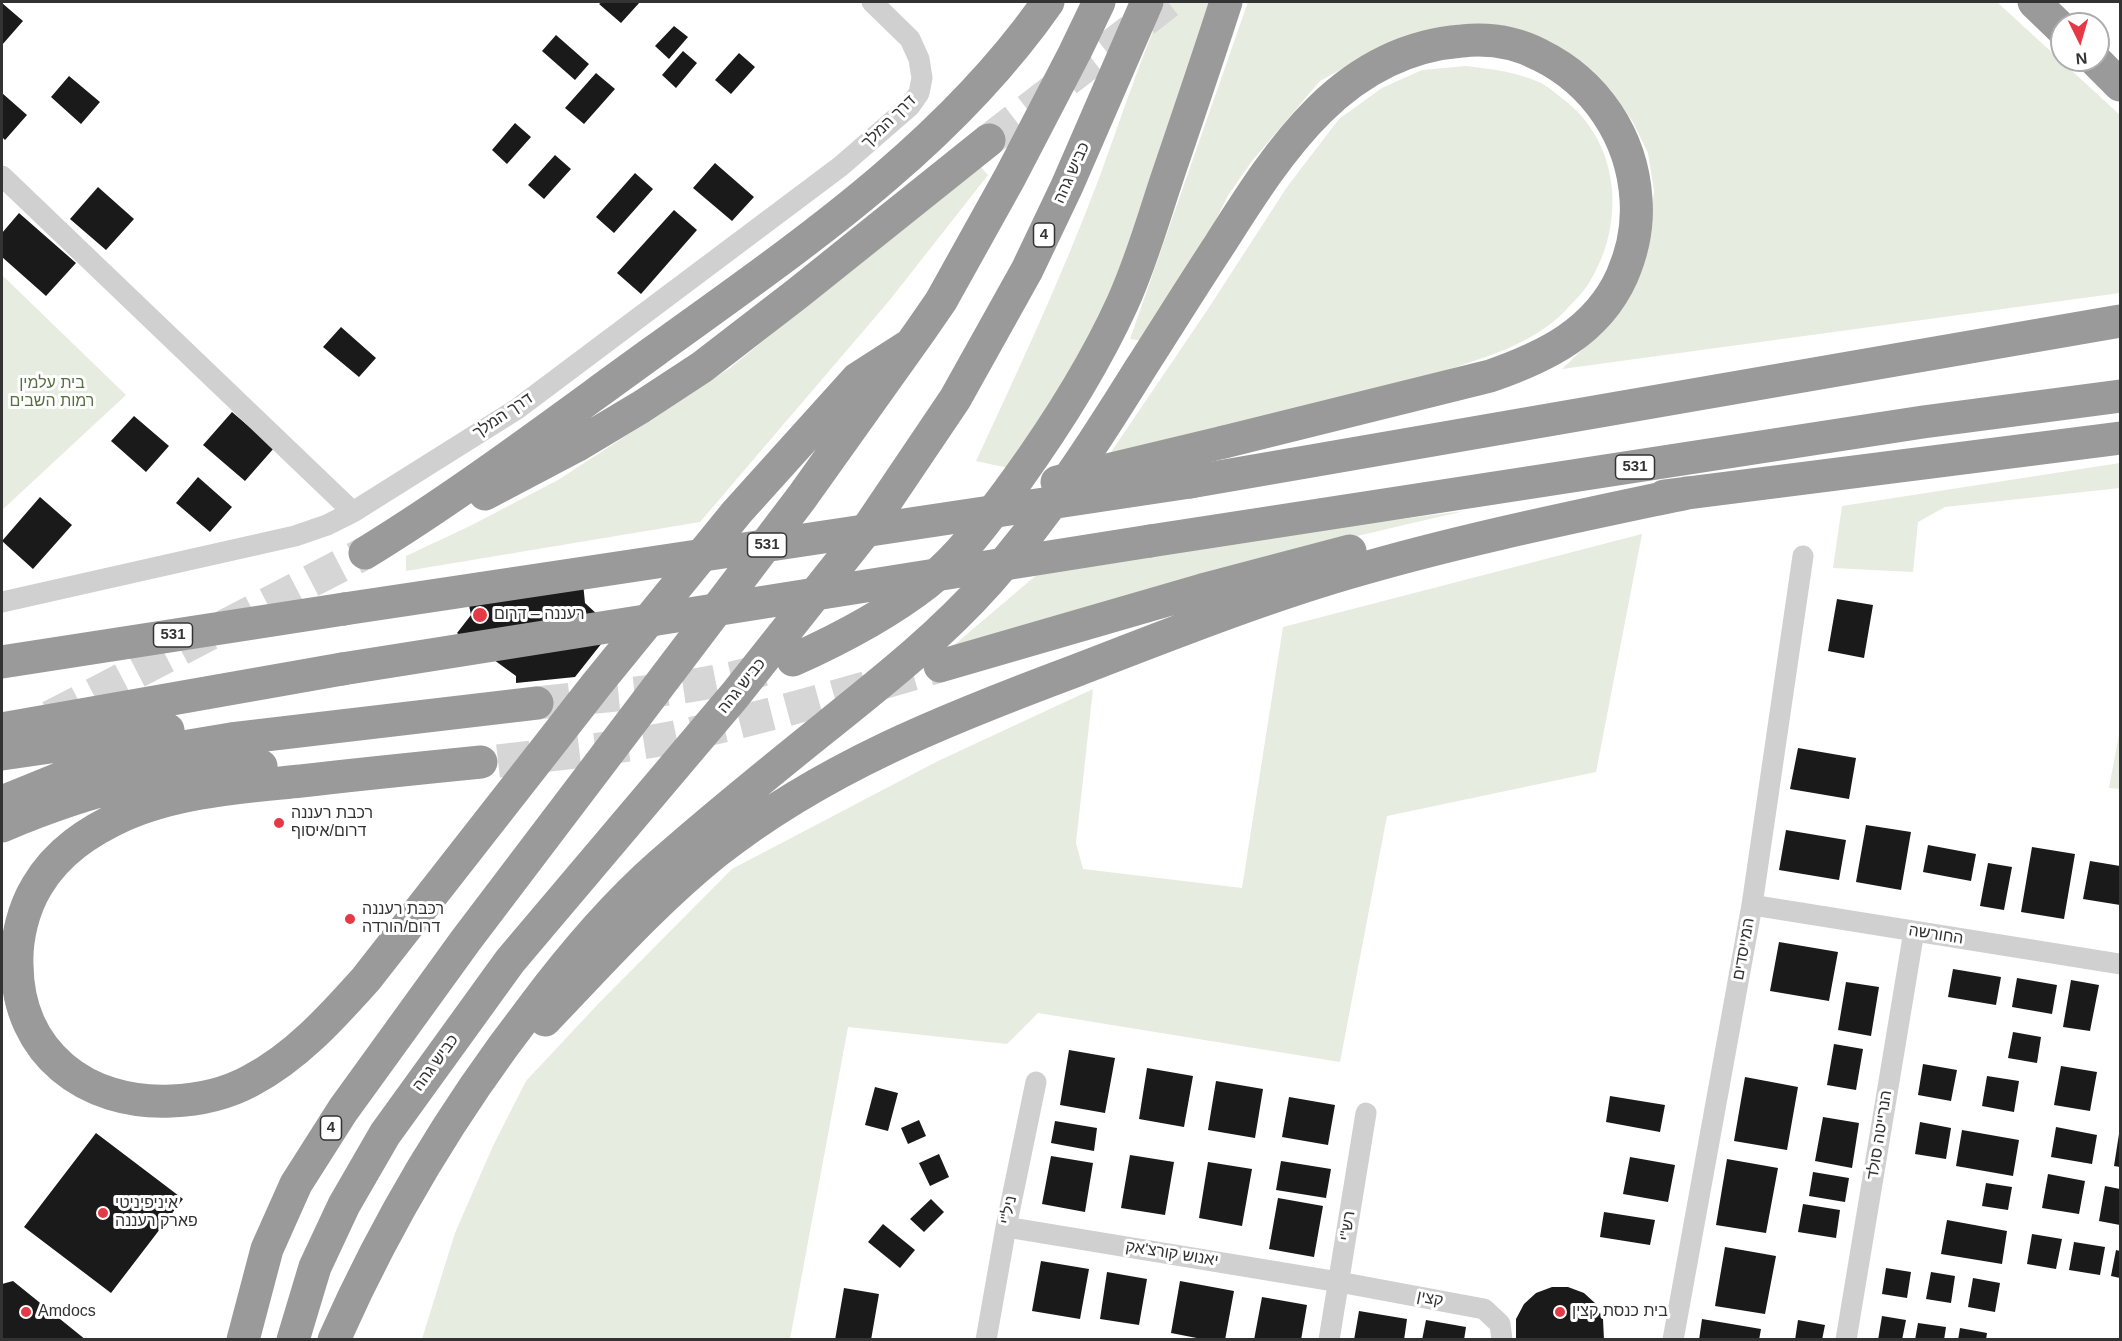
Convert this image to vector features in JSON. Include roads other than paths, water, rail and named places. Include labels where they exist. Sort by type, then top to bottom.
[{"type":"highway","points":[[989,140],[798,294],[702,367],[642,407],[576,446],[368,552],[546,430],[798,246],[907,158],[952,116],[1022,37],[1048,2]]},
{"type":"highway","name":"4","points":[[243,1340],[267,1249],[296,1184],[343,1110],[472,931],[802,497],[910,345],[940,301],[1010,177],[1099,2]]},
{"type":"highway","name":"כביש גהה","points":[[293,1340],[315,1266],[344,1205],[385,1134],[510,961],[735,695],[870,525],[955,399],[1027,270],[1067,186],[1148,2]]},
{"type":"highway","points":[[793,660],[896,606],[928,582],[959,553],[1052,432],[1077,392],[1124,302],[1226,2]]},
{"type":"highway","points":[[2034,2],[2050,17]]},
{"type":"highway","points":[[334,1340],[358,1284],[449,1125],[511,1034],[561,970],[625,898],[702,828],[908,659],[969,603],[1006,562],[1054,501],[1089,448],[1270,167],[1310,117],[1336,93],[1387,60],[1416,49],[1446,42],[1479,39],[1506,42],[1528,49],[1554,62],[1575,76],[1592,92],[1617,129],[1634,177],[1636,219],[1632,247],[1624,270],[1603,308],[1589,324],[1547,353],[1490,376],[1224,442],[773,544]]},
{"type":"highway","points":[[2110,68],[2121,80]]},
{"type":"highway","points":[[2107,72],[2121,85]]},
{"type":"highway","name":"531","points":[[2,662],[1190,482],[2121,321]]},
{"type":"highway","points":[[2,826],[93,792],[153,777],[199,770],[244,766],[489,762],[262,785],[205,793],[166,802],[126,814],[93,831],[69,848],[36,886],[19,933],[16,955],[17,981],[30,1026],[42,1047],[56,1063],[88,1085],[130,1100],[186,1101],[232,1090],[252,1080],[291,1054],[336,1013],[366,979],[596,686],[737,512],[857,379],[910,345]]},
{"type":"highway","name":"531","points":[[2,729],[342,669],[1150,542],[1923,422],[2121,396]]},
{"type":"highway","points":[[940,666],[1202,590],[1382,544],[1490,522],[1687,493],[2121,438]]},
{"type":"highway","points":[[449,1125],[569,995],[651,912],[700,867],[742,834],[813,786],[868,757],[987,704],[1292,591],[1425,551],[1687,493]]},
{"type":"highway","points":[[2,802],[61,778],[102,765],[177,748],[231,739],[537,702]]},
{"type":"highway","points":[[2,754],[152,731],[227,723],[481,709]]},
{"type":"street","name":"דרך המלך","points":[[2,602],[295,536],[327,525],[353,512],[516,409],[842,166],[910,106],[919,93],[922,78],[919,59],[910,39],[872,2]]},
{"type":"street","points":[[2,176],[353,512]]},
{"type":"street","name":"המייסדים","points":[[1673,1340],[1752,905],[1803,555]]},
{"type":"street","name":"החורשה","points":[[1752,905],[2121,964]]},
{"type":"street","name":"הנרייטה סולד","points":[[1846,1340],[1914,931]]},
{"type":"street","name":"ניל\"י","points":[[986,1340],[1006,1227],[1036,1082]]},
{"type":"street","name":"רש\"י","points":[[1329,1340],[1366,1113]]},
{"type":"street","name":"יאנוש קורצ'אק","points":[[1006,1227],[1339,1282]]},
{"type":"street","name":"קצין","points":[[1339,1282],[1484,1309],[1500,1324],[1502,1340]]},
{"type":"tunnel","points":[[989,140],[1168,2]]},
{"type":"tunnel","points":[[50,717],[365,553]]},
{"type":"tunnel","points":[[498,761],[606,748],[704,731],[940,666]]},
{"type":"tunnel","points":[[537,703],[685,687],[772,667]]},
{"type":"place","name":"רעננה – דרום","points":[[480,615]]},
{"type":"place","name":"רכבת רעננה דרום/איסוף","points":[[279,823]]},
{"type":"place","name":"רכבת רעננה דרום/הורדה","points":[[350,919]]},
{"type":"place","name":"איניפיניטי פארק רעננה","points":[[103,1213]]},
{"type":"place","name":"Amdocs","points":[[26,1312]]},
{"type":"place","name":"בית כנסת קצין","points":[[1560,1312]]},
{"type":"park label","name":"בית עלמין רמות השבים","points":[[52,393]]}]
